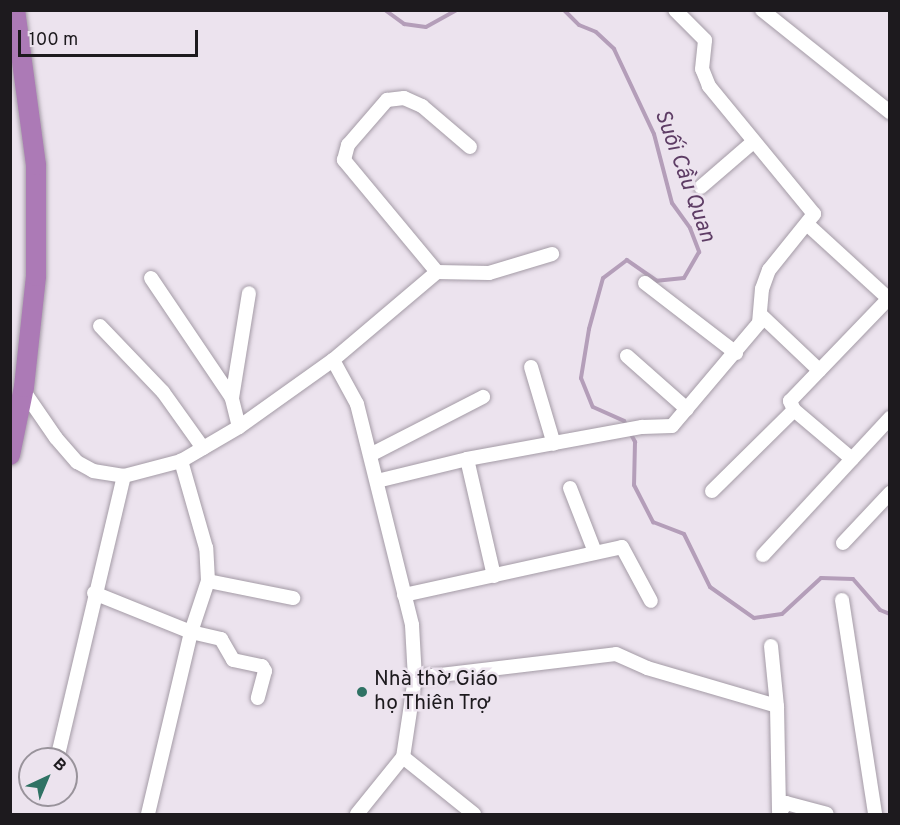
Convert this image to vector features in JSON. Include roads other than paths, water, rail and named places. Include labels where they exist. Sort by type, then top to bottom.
[{"type":"highway","points":[[10,455],[23,390],[36,276],[36,165],[15,10]]},
{"type":"street","points":[[377,481],[467,459],[642,427],[672,426],[736,354],[762,315],[762,289],[769,270],[808,225],[814,214],[752,143],[709,86],[702,69],[705,40],[675,10]]},
{"type":"street","points":[[762,10],[890,112]]},
{"type":"street","points":[[437,272],[350,171],[344,151],[387,100],[395,97],[441,119],[470,147]]},
{"type":"street","points":[[701,187],[752,143]]},
{"type":"street","points":[[808,225],[889,297],[794,394],[790,401],[794,410],[852,459]]},
{"type":"street","points":[[23,390],[77,462],[93,471],[124,476],[181,461],[239,427],[333,360],[437,272],[489,273],[552,254]]},
{"type":"street","points":[[151,278],[232,398],[239,427]]},
{"type":"street","points":[[645,283],[736,354]]},
{"type":"street","points":[[232,398],[249,294]]},
{"type":"street","points":[[762,315],[819,370]]},
{"type":"street","points":[[100,326],[163,392],[203,448]]},
{"type":"street","points":[[627,356],[687,409]]},
{"type":"street","points":[[333,360],[357,404],[372,454],[412,625],[415,678],[403,757],[357,814]]},
{"type":"street","points":[[531,367],[554,444]]},
{"type":"street","points":[[372,454],[483,397]]},
{"type":"street","points":[[712,491],[794,410]]},
{"type":"street","points":[[763,555],[890,418]]},
{"type":"street","points":[[467,459],[494,576]]},
{"type":"street","points":[[148,814],[191,632],[208,581],[206,548],[181,461]]},
{"type":"street","points":[[60,747],[94,593],[124,476]]},
{"type":"street","points":[[570,488],[595,552]]},
{"type":"street","points":[[843,543],[890,493]]},
{"type":"street","points":[[404,595],[622,547],[651,601]]},
{"type":"street","points":[[208,581],[293,598]]},
{"type":"street","points":[[94,593],[191,632],[226,643],[232,660],[262,666],[265,671],[258,698]]},
{"type":"street","points":[[843,600],[875,814]]},
{"type":"street","points":[[771,646],[777,706],[779,813]]},
{"type":"street","points":[[415,678],[616,654],[647,668],[777,706]]},
{"type":"street","points":[[403,757],[474,814]]},
{"type":"street","points":[[779,813],[786,803],[827,814]]},
{"type":"waterway","name":"Suối Cầu Quan","points":[[385,10],[404,24],[426,27],[457,10]]},
{"type":"waterway","name":"Suối Cầu Quan","points":[[564,10],[579,25],[596,32],[614,49],[654,134],[672,203],[690,228],[699,252],[684,278],[657,281],[627,260],[603,278],[589,329],[581,378],[593,407],[624,421],[635,442],[634,485],[653,522],[684,534],[710,587],[754,618],[782,614],[821,578],[853,579],[880,610],[890,614]]},
{"type":"place","name":"Nhà thờ Giáo họ Thiên Trợ","points":[[362,692]]}]
